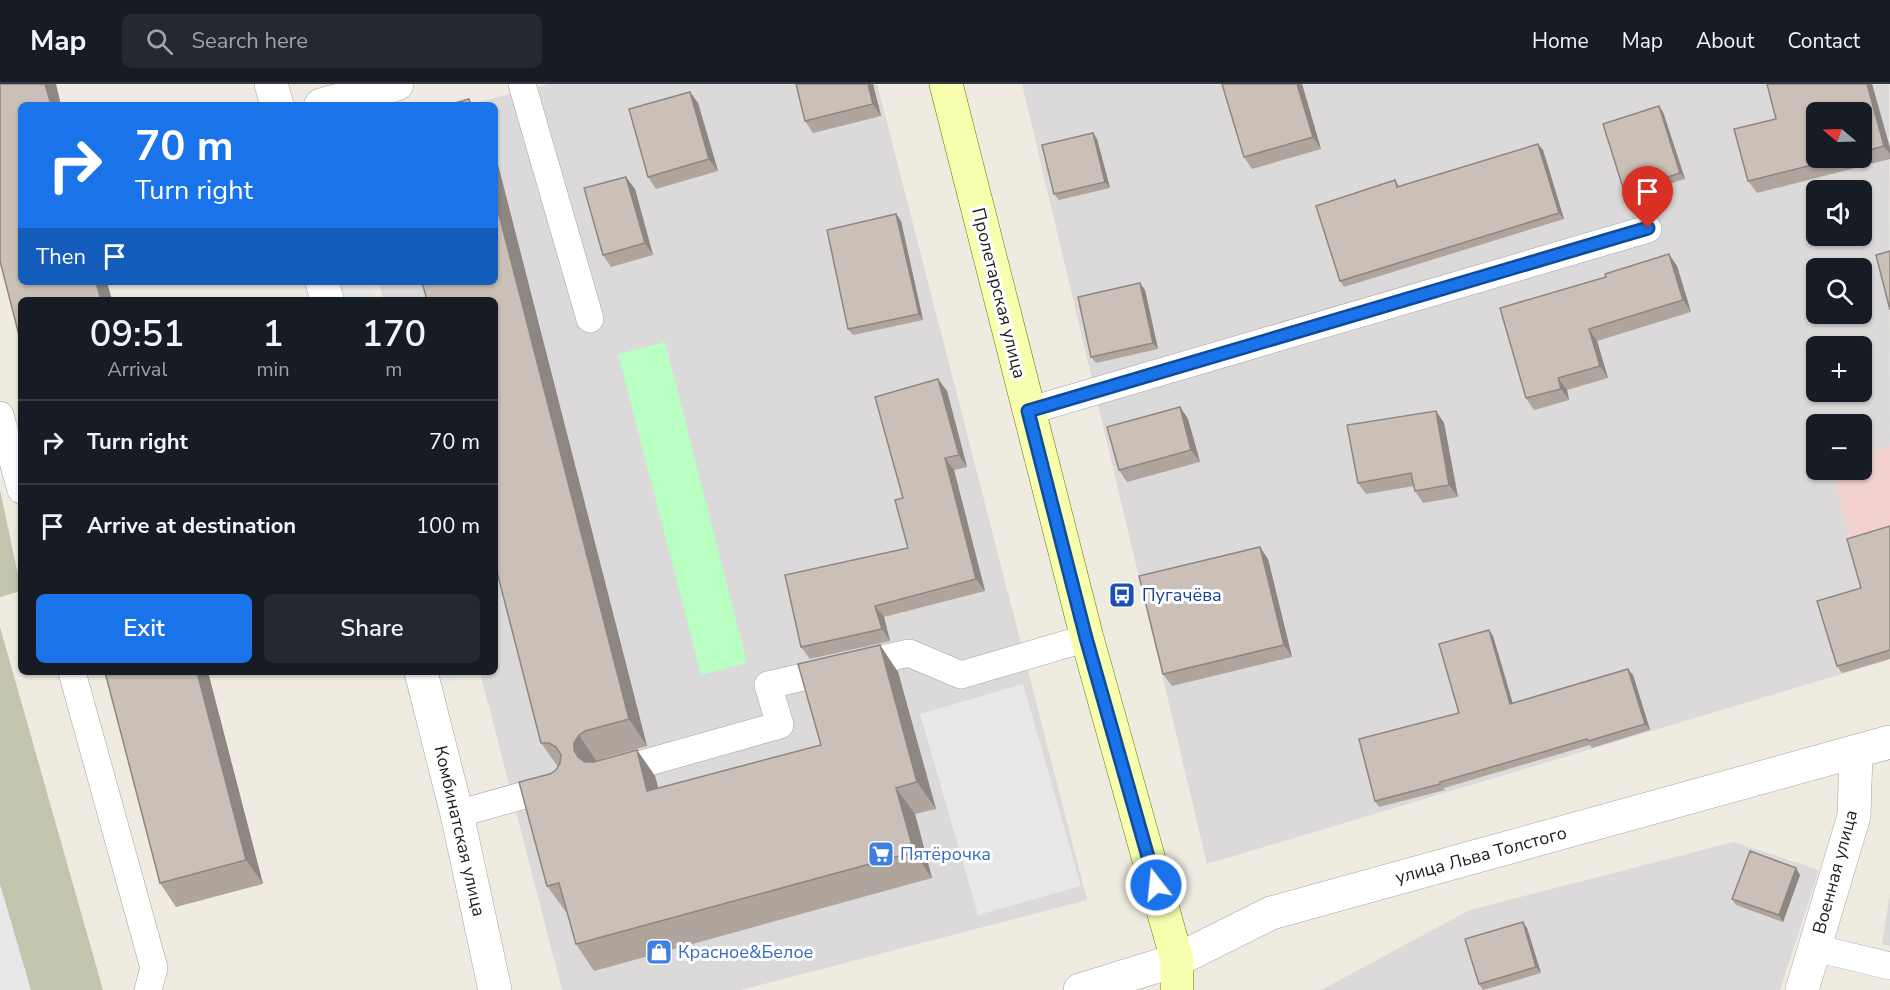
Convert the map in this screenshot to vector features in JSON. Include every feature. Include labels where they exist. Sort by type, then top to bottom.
[{"type":"street","points":[[271,84],[276,102]]},
{"type":"street","points":[[332,102],[397,84]]},
{"type":"street","name":"Пролетарская улица","points":[[946,84],[1086,638],[1177,975]]},
{"type":"street","name":"Комбинатская улица","points":[[422,675],[457,814],[495,990]]},
{"type":"street","name":"улица Льва Толстого","points":[[1080,990],[1177,975],[1271,913],[1890,742]]},
{"type":"street","name":"Военная улица","points":[[1802,990],[1854,816],[1856,753]]},
{"type":"lane","points":[[522,84],[590,319]]},
{"type":"lane","points":[[1028,411],[1648,228]]},
{"type":"lane","points":[[0,415],[18,479]]},
{"type":"lane","points":[[608,773],[780,725],[768,685],[909,653],[961,675],[1086,638]]},
{"type":"lane","points":[[73,675],[154,968],[148,990]]},
{"type":"lane","points":[[457,814],[564,784]]},
{"type":"lane","points":[[1815,948],[1890,966]]},
{"type":"shaded area","points":[[550,84],[877,84],[1087,900],[741,990],[562,990],[481,675],[498,675],[498,297],[382,297],[380,285],[498,285],[498,102],[479,102]]},
{"type":"shaded area","points":[[1022,84],[1889,84],[1890,446],[1872,451],[1872,414],[1806,414],[1806,480],[1834,480],[1885,661],[1207,864]]},
{"type":"shaded area","points":[[332,285],[372,285],[375,297],[335,297]]},
{"type":"shaded area","points":[[1890,446],[1890,659],[1885,661],[1834,480],[1872,480],[1872,451]]},
{"type":"shaded area","points":[[0,490],[18,577],[18,592],[0,597]]},
{"type":"shaded area","points":[[0,627],[103,990],[0,990]]},
{"type":"shaded area","points":[[437,675],[461,675],[441,690]]},
{"type":"shaded area","points":[[1023,684],[1081,886],[978,915],[920,714]]},
{"type":"shaded area","points":[[1734,842],[1819,870],[1780,990],[1321,990],[1470,910]]},
{"type":"shaded area","points":[[0,884],[31,990],[0,990]]},
{"type":"shaded area","points":[[1890,893],[1890,946],[1882,944]]},
{"type":"green space","points":[[665,342],[747,663],[701,675],[618,354]]},
{"type":"building","points":[[0,84],[45,84],[50,102],[18,102],[18,285],[97,285],[100,297],[18,297],[18,331],[0,261]]},
{"type":"building","points":[[796,84],[868,84],[873,104],[805,121]]},
{"type":"building","points":[[1222,84],[1297,84],[1313,137],[1244,157]]},
{"type":"building","points":[[1767,84],[1867,84],[1872,102],[1806,102],[1806,166],[1748,181],[1734,129],[1776,119]]},
{"type":"building","points":[[690,92],[709,159],[648,177],[629,109]]},
{"type":"building","points":[[1872,102],[1884,146],[1872,149]]},
{"type":"building","points":[[1659,106],[1680,173],[1624,191],[1603,124]]},
{"type":"building","points":[[1093,133],[1105,182],[1054,194],[1042,145]]},
{"type":"building","points":[[1538,144],[1559,213],[1340,281],[1316,206],[1395,180],[1397,187]]},
{"type":"building","points":[[626,177],[645,243],[603,255],[584,188]]},
{"type":"building","points":[[498,211],[629,719],[585,731],[579,735],[574,743],[574,750],[578,757],[585,762],[594,762],[637,750],[647,791],[821,745],[798,664],[880,645],[917,782],[896,788],[914,852],[576,944],[559,883],[547,886],[519,782],[550,774],[556,770],[561,755],[556,747],[549,743],[541,743],[498,576],[498,297],[426,297],[423,285],[498,285]]},
{"type":"building","points":[[896,214],[919,314],[848,329],[827,230]]},
{"type":"building","points":[[1890,251],[1890,310],[1876,255]]},
{"type":"building","points":[[1669,254],[1683,300],[1589,329],[1600,366],[1558,378],[1561,389],[1526,398],[1500,308],[1606,277],[1605,274]]},
{"type":"building","points":[[1140,283],[1153,343],[1091,357],[1078,297]]},
{"type":"building","points":[[938,379],[959,455],[945,458],[976,579],[875,606],[882,629],[801,647],[785,575],[908,548],[895,500],[903,498],[875,397]]},
{"type":"building","points":[[1180,407],[1191,450],[1119,470],[1107,427]]},
{"type":"building","points":[[1436,411],[1449,485],[1415,491],[1411,473],[1358,483],[1347,425]]},
{"type":"building","points":[[1890,526],[1890,650],[1837,666],[1817,601],[1861,588],[1847,539]]},
{"type":"building","points":[[1260,547],[1284,645],[1163,674],[1139,576]]},
{"type":"building","points":[[1489,630],[1510,704],[1628,669],[1645,724],[1375,801],[1359,739],[1459,713],[1439,644]]},
{"type":"building","points":[[106,675],[198,675],[246,860],[160,883]]},
{"type":"building","points":[[1750,851],[1796,868],[1779,915],[1732,899]]},
{"type":"building","points":[[1523,922],[1536,967],[1479,984],[1465,939]]},
{"type":"place","name":"Пугачёва","points":[[1122,595]]},
{"type":"place","name":"Пятёрочка","points":[[881,854]]},
{"type":"place","name":"Красное&Белое","points":[[659,952]]},
{"type":"route","points":[[1156,885],[1086,638],[1028,411],[1648,228]]}]
